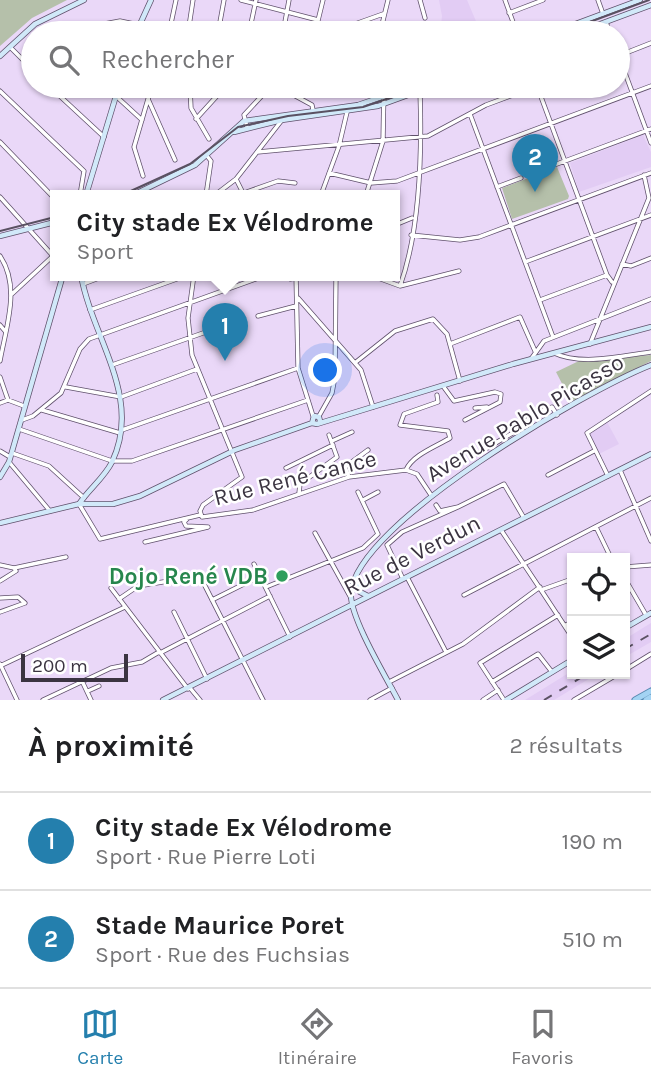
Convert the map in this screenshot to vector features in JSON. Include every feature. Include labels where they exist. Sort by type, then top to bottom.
[{"type":"main road","points":[[635,700],[651,691]]},
{"type":"main road","points":[[646,700],[651,697]]},
{"type":"street","points":[[41,21],[84,0]]},
{"type":"street","points":[[140,21],[151,0]]},
{"type":"street","points":[[172,21],[176,0]]},
{"type":"street","points":[[190,21],[193,0]]},
{"type":"street","points":[[220,21],[224,0]]},
{"type":"street","points":[[241,0],[318,20],[323,0]]},
{"type":"street","points":[[285,21],[289,0]]},
{"type":"street","points":[[382,21],[388,0]]},
{"type":"street","points":[[420,0],[425,18]]},
{"type":"street","points":[[505,0],[512,21]]},
{"type":"street","points":[[509,13],[543,0]]},
{"type":"street","points":[[598,0],[603,14]]},
{"type":"street","points":[[584,21],[640,0]]},
{"type":"street","points":[[252,21],[256,2]]},
{"type":"street","points":[[609,21],[651,5]]},
{"type":"street","points":[[363,21],[383,14]]},
{"type":"street","points":[[0,56],[21,36]]},
{"type":"street","points":[[630,51],[651,43]]},
{"type":"street","points":[[9,47],[21,58]]},
{"type":"street","points":[[632,93],[651,86]]},
{"type":"street","points":[[630,88],[649,130],[651,143]]},
{"type":"street","points":[[0,91],[84,171],[81,190]]},
{"type":"street","points":[[62,98],[104,137]]},
{"type":"street","points":[[88,190],[115,98]]},
{"type":"street","points":[[118,98],[142,120]]},
{"type":"street","points":[[189,98],[196,119],[209,139]]},
{"type":"street","points":[[196,119],[215,98]]},
{"type":"street","points":[[247,127],[244,115],[260,98]]},
{"type":"street","points":[[301,98],[312,104],[313,110]]},
{"type":"street","points":[[144,190],[181,173],[207,156],[244,121],[350,106],[381,98]]},
{"type":"street","points":[[368,190],[383,141],[385,98]]},
{"type":"street","points":[[233,132],[282,120],[347,112],[401,98]]},
{"type":"street","points":[[400,286],[411,234],[419,173],[422,137],[420,98]]},
{"type":"street","points":[[258,152],[422,137],[508,98]]},
{"type":"street","points":[[541,98],[607,275],[612,282]]},
{"type":"street","points":[[329,173],[371,183],[390,183],[619,98]]},
{"type":"street","points":[[144,176],[134,153],[148,99]]},
{"type":"street","points":[[148,99],[175,160]]},
{"type":"street","points":[[323,190],[340,146],[347,112]]},
{"type":"street","points":[[470,114],[553,337]]},
{"type":"street","points":[[222,190],[236,179],[282,120]]},
{"type":"street","points":[[530,174],[649,130]]},
{"type":"street","points":[[0,142],[50,194]]},
{"type":"street","points":[[207,156],[211,161],[207,190]]},
{"type":"street","points":[[411,234],[442,239],[469,239],[651,173]]},
{"type":"street","points":[[590,344],[612,282],[650,195],[644,175]]},
{"type":"street","points":[[497,187],[521,178]]},
{"type":"street","points":[[236,179],[242,190]]},
{"type":"street","points":[[254,190],[278,181],[295,183]]},
{"type":"street","points":[[0,206],[2,199]]},
{"type":"street","points":[[2,199],[50,251]]},
{"type":"street","points":[[525,262],[651,215]]},
{"type":"street","points":[[400,223],[413,218]]},
{"type":"street","points":[[0,236],[50,223]]},
{"type":"street","points":[[0,256],[10,273],[12,294],[0,361]]},
{"type":"street","points":[[622,264],[631,266],[651,258]]},
{"type":"street","points":[[12,294],[50,259]]},
{"type":"street","points":[[387,281],[400,286],[459,271]]},
{"type":"street","points":[[539,300],[607,275]]},
{"type":"street","points":[[0,477],[11,457],[61,281]]},
{"type":"street","points":[[79,505],[113,461],[121,432],[121,397],[112,365],[90,310],[83,281]]},
{"type":"street","points":[[83,284],[91,281]]},
{"type":"street","points":[[90,310],[171,281]]},
{"type":"street","points":[[193,281],[189,338],[197,369],[232,452]]},
{"type":"street","points":[[22,420],[26,421],[42,410],[66,387],[80,349],[89,339],[250,281]]},
{"type":"street","points":[[0,523],[79,505],[113,504],[140,496],[232,452],[312,423],[317,425],[317,418],[298,368],[296,281]]},
{"type":"street","points":[[317,418],[332,393],[336,281]]},
{"type":"street","points":[[298,298],[356,362],[365,376],[373,407]]},
{"type":"street","points":[[531,359],[535,351],[553,337],[651,299]]},
{"type":"street","points":[[258,316],[297,306]]},
{"type":"street","points":[[450,344],[520,317],[535,351]]},
{"type":"street","points":[[356,362],[388,335],[433,319],[447,334],[460,381]]},
{"type":"street","points":[[0,325],[5,331]]},
{"type":"street","points":[[112,365],[223,326]]},
{"type":"street","points":[[317,418],[373,407],[531,359],[651,327]]},
{"type":"street","points":[[554,353],[563,357],[611,358],[651,352]]},
{"type":"street","name":"Avenue Pablo Picasso","points":[[351,606],[355,578],[368,555],[431,495],[557,415],[651,365]]},
{"type":"street","points":[[42,410],[121,432],[298,368]]},
{"type":"street","points":[[66,387],[121,397],[197,369]]},
{"type":"street","points":[[0,377],[8,400]]},
{"type":"street","points":[[443,386],[451,399],[457,401],[499,392],[501,402],[465,420]]},
{"type":"street","points":[[608,476],[587,433],[651,391]]},
{"type":"street","points":[[406,470],[409,463],[450,437],[447,430],[400,425],[404,414],[438,402],[437,395]]},
{"type":"street","points":[[0,403],[8,400],[25,407]]},
{"type":"street","points":[[19,429],[113,461],[132,461],[308,400]]},
{"type":"street","points":[[475,408],[490,407]]},
{"type":"street","points":[[477,454],[521,428],[534,412],[552,407],[557,415]]},
{"type":"street","points":[[286,468],[352,432]]},
{"type":"street","points":[[299,493],[300,484],[337,457],[328,435]]},
{"type":"street","points":[[349,477],[345,467],[368,450]]},
{"type":"street","points":[[0,451],[11,457],[49,466],[84,498]]},
{"type":"street","points":[[548,474],[594,451]]},
{"type":"street","name":"Rue René Cance","points":[[232,452],[242,477],[203,505],[200,515],[206,518],[253,510],[349,477],[406,470],[420,476],[431,495]]},
{"type":"street","name":"Rue de Verdun","points":[[163,700],[651,454]]},
{"type":"street","points":[[11,457],[50,511]]},
{"type":"street","points":[[620,470],[651,541]]},
{"type":"street","points":[[446,652],[387,545],[402,532],[504,484],[524,518]]},
{"type":"street","points":[[265,587],[363,548],[378,534],[358,492]]},
{"type":"street","points":[[363,500],[378,492]]},
{"type":"street","points":[[464,594],[651,498]]},
{"type":"street","points":[[79,505],[100,539],[200,515]]},
{"type":"street","points":[[436,505],[440,511],[457,508]]},
{"type":"street","points":[[145,542],[208,527],[185,525],[186,520],[200,515]]},
{"type":"street","points":[[596,527],[609,553]]},
{"type":"street","points":[[501,530],[567,629]]},
{"type":"street","points":[[315,533],[351,598]]},
{"type":"street","points":[[0,565],[14,568],[66,557]]},
{"type":"street","points":[[254,564],[290,637]]},
{"type":"street","points":[[630,567],[651,565]]},
{"type":"street","points":[[0,581],[13,575],[14,568]]},
{"type":"street","points":[[119,599],[138,586],[200,576],[263,700]]},
{"type":"street","points":[[212,600],[260,576]]},
{"type":"street","points":[[355,578],[358,589],[369,597]]},
{"type":"street","points":[[370,700],[540,589],[567,581]]},
{"type":"street","points":[[111,588],[200,700]]},
{"type":"street","points":[[630,592],[649,614],[630,625]]},
{"type":"street","points":[[43,700],[111,667],[142,662],[270,596]]},
{"type":"street","points":[[0,598],[18,597],[25,603],[0,612]]},
{"type":"street","points":[[351,606],[398,700]]},
{"type":"street","points":[[18,700],[0,665],[125,607]]},
{"type":"street","points":[[174,612],[207,679]]},
{"type":"street","points":[[558,615],[480,663],[505,700],[567,663]]},
{"type":"street","points":[[492,682],[538,654],[552,672]]},
{"type":"street","points":[[630,667],[651,654]]},
{"type":"street","points":[[574,700],[610,679]]},
{"type":"street","points":[[82,681],[91,700]]},
{"type":"street","points":[[87,691],[99,686]]},
{"type":"street","points":[[482,700],[498,690]]},
{"type":"shaded area","points":[[439,0],[467,0],[476,21],[441,21]]},
{"type":"shaded area","points":[[643,135],[651,152],[651,167],[579,192],[570,163]]},
{"type":"shaded area","points":[[607,422],[619,444],[599,454],[590,437],[591,432]]},
{"type":"shaded area","points":[[651,623],[651,642],[630,654],[630,636]]},
{"type":"shaded area","points":[[567,674],[567,679],[589,679],[554,700],[525,700]]},
{"type":"green space","points":[[0,0],[67,0],[29,21],[21,21],[21,28],[0,46]]},
{"type":"green space","points":[[557,167],[568,199],[512,219],[502,188]]},
{"type":"green space","points":[[651,355],[651,361],[571,401],[556,372],[581,360]]},
{"type":"tram line","points":[[592,21],[649,0]]},
{"type":"tram line","points":[[133,190],[190,164],[238,127],[288,116],[363,107],[390,98]]},
{"type":"tram line","points":[[0,231],[50,218]]},
{"type":"railway","points":[[630,646],[651,634]]},
{"type":"railway","points":[[544,700],[579,679]]},
{"type":"place","name":"Stade Maurice Poret","points":[[535,192]]},
{"type":"place","name":"City stade Ex Vélodrome","points":[[225,361]]},
{"type":"place","name":"Dojo René VDB","points":[[282,576]]}]
